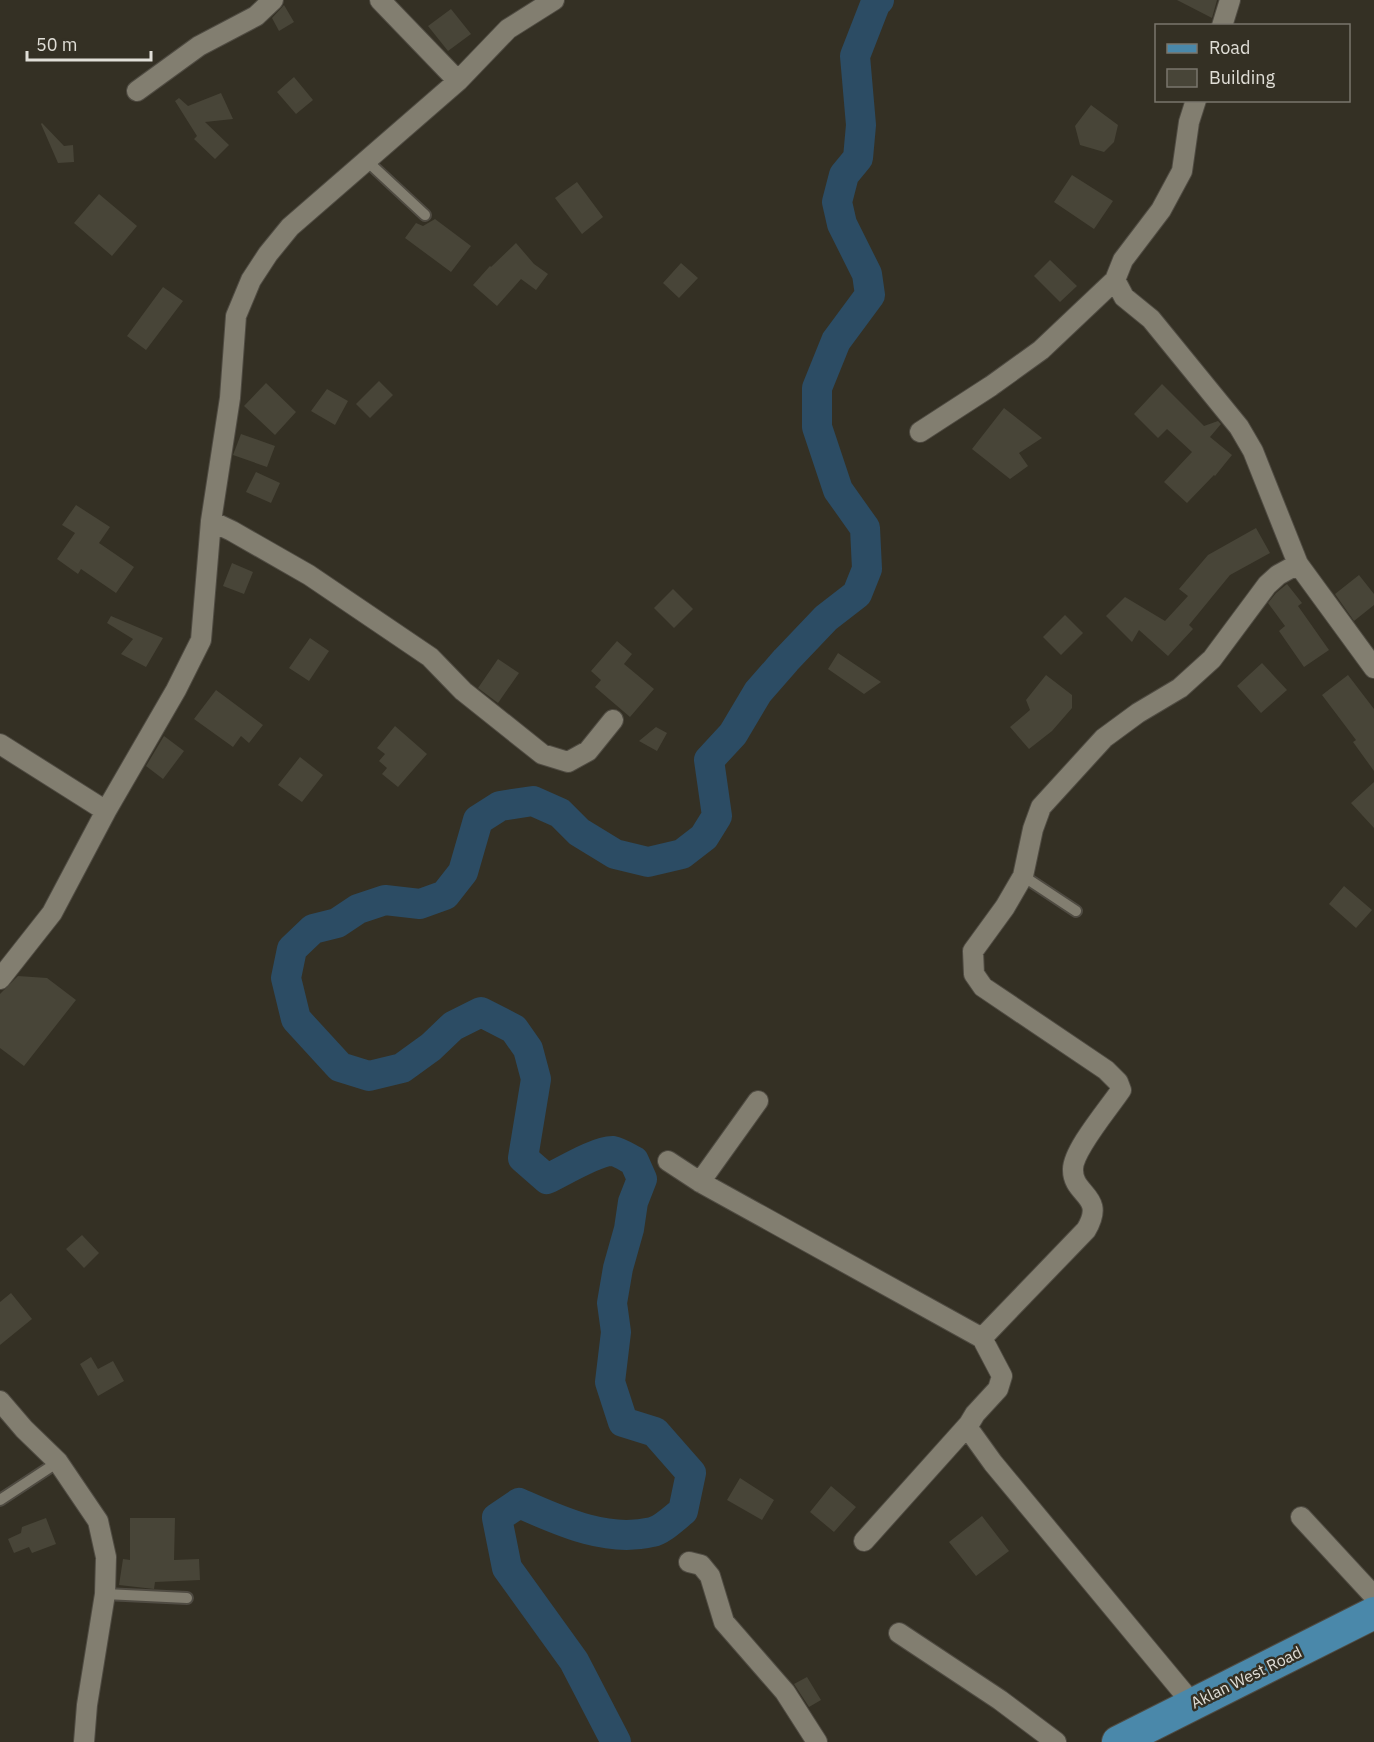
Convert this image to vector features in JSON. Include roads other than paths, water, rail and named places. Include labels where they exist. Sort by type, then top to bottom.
[{"type":"main road","name":"Aklan West Road","points":[[1127,1740],[1192,1703],[1374,1613]]},
{"type":"street","points":[[137,91],[199,46],[256,16],[273,0]]},
{"type":"street","points":[[380,0],[458,81]]},
{"type":"street","points":[[0,979],[51,913],[106,811],[176,690],[201,640],[211,521],[230,399],[236,316],[251,280],[290,227],[458,81],[508,29],[554,0]]},
{"type":"street","points":[[1223,24],[1230,0]]},
{"type":"street","points":[[920,432],[1041,350],[1114,280],[1123,260],[1161,210],[1182,171],[1189,122],[1195,102]]},
{"type":"street","points":[[1114,280],[1124,297],[1151,319],[1239,427],[1253,451],[1299,564],[1374,668]]},
{"type":"street","points":[[211,521],[309,575],[430,657],[463,691],[542,754],[568,762],[588,751],[613,720]]},
{"type":"street","points":[[982,1338],[1093,1220],[1092,1204],[1073,1177],[1072,1166],[1079,1150],[1120,1090],[1119,1082],[1106,1070],[983,987],[974,974],[973,951],[1005,907],[1023,876],[1033,829],[1041,807],[1059,785],[1104,738],[1138,713],[1180,688],[1212,659],[1267,585],[1278,575],[1299,564]]},
{"type":"street","points":[[0,744],[106,811]]},
{"type":"street","points":[[700,1182],[758,1101]]},
{"type":"street","points":[[668,1161],[700,1182],[982,1338],[1002,1376],[998,1389],[969,1424],[864,1541]]},
{"type":"street","points":[[0,1401],[24,1429],[58,1462],[98,1521],[106,1557],[105,1594],[87,1705],[84,1742]]},
{"type":"street","points":[[969,1424],[970,1431],[993,1463],[1192,1703]]},
{"type":"street","points":[[1301,1517],[1374,1596]]},
{"type":"street","points":[[689,1562],[701,1565],[710,1576],[724,1622],[785,1692],[817,1742]]},
{"type":"street","points":[[898,1633],[1000,1700],[1056,1742]]},
{"type":"lane","points":[[367,161],[425,214]]},
{"type":"lane","points":[[1023,876],[1077,911]]},
{"type":"lane","points":[[0,1500],[58,1462]]},
{"type":"lane","points":[[105,1594],[187,1598]]},
{"type":"waterway","points":[[616,1742],[574,1661],[507,1568],[497,1518],[519,1503],[584,1528],[618,1535],[635,1535],[656,1531],[683,1511],[691,1473],[655,1432],[623,1422],[610,1382],[616,1332],[612,1303],[633,1202],[642,1179],[634,1161],[613,1151],[589,1158],[547,1179],[523,1158],[536,1079],[528,1049],[514,1029],[481,1012],[453,1026],[431,1047],[402,1068],[369,1076],[340,1067],[296,1019],[286,978],[292,949],[313,929],[337,923],[358,909],[385,900],[420,904],[445,895],[463,872],[478,820],[500,806],[533,801],[560,813],[579,832],[615,854],[648,862],[682,854],[704,837],[717,816],[709,760],[733,734],[758,692],[786,660],[826,618],[857,594],[867,569],[865,528],[838,490],[817,427],[817,388],[836,341],[870,295],[867,274],[842,224],[837,202],[844,175],[858,158],[861,125],[855,56],[876,2],[879,0]]}]
